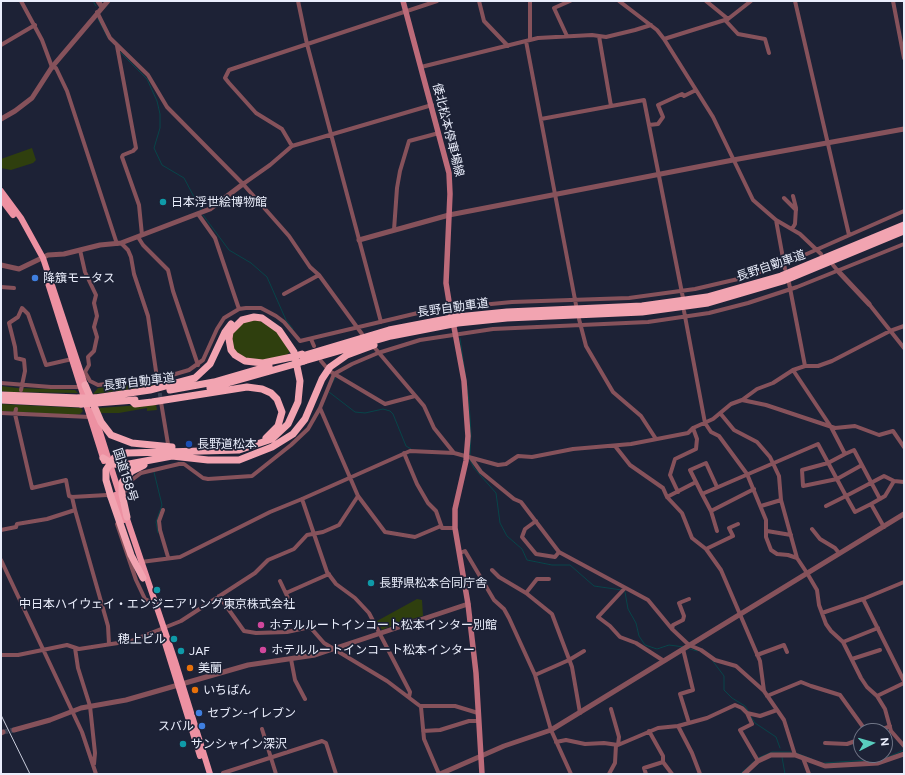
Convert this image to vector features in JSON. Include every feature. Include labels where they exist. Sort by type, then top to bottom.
[{"type":"highway","name":"国道158号","points":[[1,191],[21,218],[41,259],[84,375],[83,386],[90,417],[127,517],[210,774]]},
{"type":"highway","name":"国道158号","points":[[1,198],[17,220],[41,259],[72,359],[83,386],[106,460],[111,494]]},
{"type":"highway","name":"長野自動車道","points":[[1,400],[35,403],[95,400],[193,386],[226,379],[303,357],[355,340],[413,325],[473,315],[642,306],[708,297],[781,276],[904,225]]},
{"type":"highway","name":"長野自動車道","points":[[303,357],[439,326],[508,318],[642,312],[708,302],[783,281],[904,231]]},
{"type":"highway","points":[[95,400],[150,390],[195,378],[210,364],[225,332],[232,322],[247,314],[262,314],[278,323],[294,345],[302,367],[303,388],[299,408],[291,426],[279,438],[252,456]]},
{"type":"highway","points":[[143,578],[131,555],[106,480],[106,470],[114,458],[127,453],[246,448],[272,439],[288,424],[298,402],[300,374],[291,346],[279,330],[270,322],[258,318],[246,318],[238,322],[230,332],[229,339],[231,350],[235,355],[245,361],[263,363],[293,360]]},
{"type":"highway","points":[[106,460],[124,465],[184,456],[208,460],[232,460],[244,459],[252,456],[282,442],[297,429],[309,413],[325,373],[338,360],[375,344],[439,326]]},
{"type":"highway","name":"長野自動車道","points":[[95,400],[132,401],[215,387],[293,360]]},
{"type":"highway","points":[[83,386],[101,422],[107,432],[114,438],[144,445],[208,450]]},
{"type":"highway","points":[[132,401],[134,404],[152,402],[247,387],[262,389],[271,393],[277,399],[281,407],[281,417],[278,426],[272,434],[246,448]]},
{"type":"highway","name":"長野自動車道","points":[[1,395],[80,401]]},
{"type":"highway","points":[[127,517],[121,490],[124,479],[132,471],[166,458]]},
{"type":"highway","name":"国道158号","points":[[143,578],[162,629]]},
{"type":"highway","name":"国道158号","points":[[180,684],[206,774]]},
{"type":"main road","name":"倭北松本停車場線","points":[[403,1],[449,173],[446,283],[451,311]]},
{"type":"main road","points":[[454,327],[465,399],[469,457],[456,502],[455,528],[468,604],[476,673],[482,774]]},
{"type":"street","points":[[21,1],[35,25],[52,67],[56,68],[67,90],[119,244],[128,250],[131,257],[134,274],[148,316],[158,384]]},
{"type":"street","points":[[98,1],[102,8]]},
{"type":"street","points":[[1,119],[15,111],[32,98],[52,67],[97,12],[108,1]]},
{"type":"street","points":[[298,1],[307,44],[381,322]]},
{"type":"street","points":[[292,146],[282,129],[256,113],[225,78],[228,70],[437,1]]},
{"type":"street","points":[[479,1],[484,21],[508,46]]},
{"type":"street","points":[[530,1],[528,40],[541,119],[576,305]]},
{"type":"street","points":[[567,36],[554,8],[570,1]]},
{"type":"street","points":[[619,1],[651,25],[664,39],[713,118],[753,200],[776,220],[792,229],[821,254]]},
{"type":"street","points":[[664,39],[726,20],[750,1]]},
{"type":"street","points":[[796,1],[827,144],[849,235]]},
{"type":"street","points":[[893,1],[904,58]]},
{"type":"street","points":[[709,2],[738,34],[765,39],[769,54]]},
{"type":"street","points":[[97,12],[104,28],[117,46],[148,75],[167,107],[243,184],[289,236],[310,267],[319,275],[362,334]]},
{"type":"street","points":[[1,45],[35,25]]},
{"type":"street","points":[[421,68],[528,40],[567,36],[613,36],[651,25]]},
{"type":"street","points":[[599,36],[611,106]]},
{"type":"street","points":[[117,46],[136,148],[133,152],[123,155],[122,157],[139,205],[140,236],[143,245],[168,270],[198,364]]},
{"type":"street","points":[[649,125],[658,124],[663,117],[658,105],[682,94],[684,96],[696,90]]},
{"type":"street","points":[[541,119],[644,100],[683,298]]},
{"type":"street","points":[[1,266],[19,269],[48,255],[64,254],[100,245],[119,244],[210,209],[270,165],[292,146],[331,133],[432,105]]},
{"type":"street","points":[[359,240],[449,215],[658,174],[904,130]]},
{"type":"street","points":[[394,230],[400,170],[409,141],[439,133]]},
{"type":"street","points":[[792,229],[795,224],[796,210],[794,196]]},
{"type":"street","points":[[784,198],[796,210]]},
{"type":"street","points":[[80,250],[85,272],[96,294],[94,303],[96,316],[94,327],[97,337],[94,351],[88,357],[89,365],[84,375],[90,381],[98,385],[181,373],[198,364],[203,360],[217,328],[224,318],[239,309],[255,307],[264,310],[284,322],[298,340],[311,339],[422,312],[451,311],[512,302],[629,298],[682,291],[738,279],[784,264],[904,211]]},
{"type":"street","points":[[198,214],[215,238],[239,309]]},
{"type":"street","points":[[776,220],[785,269]]},
{"type":"street","points":[[128,491],[129,482],[141,473],[170,465],[184,464],[203,478],[208,479],[252,476],[302,436],[314,421],[333,373],[378,353],[420,340],[493,329],[625,324],[686,317],[748,303],[790,289],[904,244]]},
{"type":"street","points":[[833,265],[869,304],[904,348]]},
{"type":"street","points":[[284,294],[319,275]]},
{"type":"street","points":[[789,283],[805,366]]},
{"type":"street","points":[[1,287],[14,288]]},
{"type":"street","points":[[22,388],[26,371],[24,360],[16,358],[16,347],[9,323],[18,317],[22,308],[28,314],[46,365],[72,359]]},
{"type":"street","points":[[684,311],[705,423],[711,432],[719,436],[747,474],[761,506],[767,525],[766,537],[773,552],[796,558]]},
{"type":"street","points":[[580,319],[586,346],[613,392],[641,416],[656,439]]},
{"type":"street","points":[[141,562],[168,557],[180,557],[270,512],[302,500],[410,451],[454,453],[498,465],[506,464],[518,456],[532,457],[573,449],[615,446],[688,433],[693,428],[713,419],[731,404],[742,400],[757,389],[773,384],[793,370],[805,366],[818,366],[832,361],[890,331],[904,326]]},
{"type":"street","points":[[311,339],[314,346]]},
{"type":"street","points":[[374,347],[424,406],[434,428],[454,453]]},
{"type":"street","points":[[321,361],[326,368]]},
{"type":"street","points":[[793,370],[831,427],[845,454]]},
{"type":"street","points":[[333,373],[385,404],[415,396]]},
{"type":"street","points":[[1,383],[22,388],[83,386]]},
{"type":"street","points":[[742,400],[766,404],[831,427],[840,428],[855,426],[879,435],[893,431],[904,447]]},
{"type":"street","points":[[161,402],[168,444]]},
{"type":"street","points":[[320,408],[358,496],[385,532],[415,537],[441,526]]},
{"type":"street","points":[[16,409],[15,414],[32,488],[66,480],[69,496],[72,497],[108,626],[109,644]]},
{"type":"street","points":[[1,413],[90,417]]},
{"type":"street","points":[[720,413],[734,430],[757,442],[770,456],[779,476],[781,500],[796,558],[817,590],[822,613],[830,631],[843,642],[861,678],[877,696],[885,709],[889,723]]},
{"type":"street","points":[[678,492],[670,476],[675,459],[696,449],[697,439],[693,428]]},
{"type":"street","points":[[702,494],[818,444],[855,512],[886,496],[894,481]]},
{"type":"street","points":[[615,446],[630,465],[663,488],[667,497],[682,513],[692,538],[706,549],[723,574],[740,614],[748,638],[761,666],[764,691]]},
{"type":"street","points":[[862,465],[837,479],[803,486],[802,470],[828,463],[854,450],[872,482],[880,499]]},
{"type":"street","points":[[404,453],[417,484],[428,503],[436,511],[443,529],[455,528]]},
{"type":"street","points":[[469,457],[481,472],[514,499],[521,502],[559,552],[651,602],[672,629],[689,645],[701,650],[715,660],[736,666],[764,691],[784,720],[795,753]]},
{"type":"street","points":[[166,458],[170,465]]},
{"type":"street","points":[[717,487],[706,463],[690,470],[711,511],[717,531]]},
{"type":"street","points":[[826,506],[884,476],[894,481],[904,482]]},
{"type":"street","points":[[667,497],[696,482]]},
{"type":"street","points":[[711,511],[754,489]]},
{"type":"street","points":[[72,497],[111,494],[136,580],[145,599],[151,602]]},
{"type":"street","points":[[1,655],[18,655],[67,645],[79,649],[131,641],[181,621],[255,573],[268,560],[294,549],[302,539],[339,525],[358,496]]},
{"type":"street","points":[[302,500],[313,534],[329,574],[336,584],[358,601],[369,613],[410,692],[409,697]]},
{"type":"street","points":[[761,506],[781,500]]},
{"type":"street","points":[[871,504],[884,526]]},
{"type":"street","points":[[1,530],[16,527],[17,524],[47,519],[75,510]]},
{"type":"street","points":[[163,510],[159,521],[160,530],[168,557]]},
{"type":"street","points":[[421,707],[424,739],[439,774],[480,758],[504,746],[551,730],[904,514]]},
{"type":"street","points":[[536,521],[525,529],[522,536],[536,554],[555,557],[559,552]]},
{"type":"street","points":[[706,549],[733,536],[729,528],[738,524]]},
{"type":"street","points":[[812,529],[820,539],[835,548],[839,553]]},
{"type":"street","points":[[767,531],[791,535]]},
{"type":"street","points":[[460,553],[465,551],[494,600],[504,609],[535,675],[551,730],[571,774]]},
{"type":"street","points":[[1,560],[72,712],[94,765],[96,774]]},
{"type":"street","points":[[492,570],[499,577],[526,593],[552,614],[572,667],[580,713]]},
{"type":"street","points":[[286,593],[329,574]]},
{"type":"street","points":[[526,593],[536,578],[549,579]]},
{"type":"street","points":[[280,581],[288,598]]},
{"type":"street","points":[[822,613],[864,600],[904,582]]},
{"type":"street","points":[[625,588],[598,617],[610,626],[620,637],[636,644],[664,661]]},
{"type":"street","points":[[219,596],[244,631],[256,633],[286,632],[310,627],[320,640],[379,676],[421,707],[455,706],[478,713]]},
{"type":"street","points":[[672,629],[673,625],[683,620],[684,616],[679,603],[689,599]]},
{"type":"street","points":[[864,600],[904,682],[877,696]]},
{"type":"street","points":[[14,730],[90,706],[126,700],[248,665],[315,655],[468,604]]},
{"type":"street","points":[[843,642],[878,628]]},
{"type":"street","points":[[757,655],[784,645],[787,652]]},
{"type":"street","points":[[75,648],[78,668],[90,706],[95,753],[94,765]]},
{"type":"street","points":[[683,649],[693,690],[680,694],[689,723]]},
{"type":"street","points":[[852,659],[880,650]]},
{"type":"street","points":[[535,675],[569,660],[584,651]]},
{"type":"street","points":[[291,659],[295,680],[305,699]]},
{"type":"street","points":[[767,696],[801,682],[840,694],[860,723]]},
{"type":"street","points":[[556,742],[563,740],[585,744],[604,743],[617,745],[658,728],[678,726],[707,718],[735,706],[742,708],[749,713],[760,716],[777,710]]},
{"type":"street","points":[[609,774],[615,763],[619,738],[611,709]]},
{"type":"street","points":[[749,713],[752,724],[740,730],[756,760]]},
{"type":"street","points":[[423,731],[440,730],[469,721],[478,721]]},
{"type":"street","points":[[678,726],[692,753],[700,774]]},
{"type":"street","points":[[262,729],[276,774]]},
{"type":"street","points":[[649,731],[663,756],[663,762],[672,774]]},
{"type":"street","points":[[893,732],[896,738],[904,746]]},
{"type":"street","points":[[223,774],[322,742],[326,743],[336,774]]},
{"type":"street","points":[[825,743],[847,744],[853,742]]},
{"type":"street","points":[[744,774],[756,760],[771,755],[795,753],[803,758],[825,766],[878,763],[904,754]]},
{"type":"street","points":[[803,758],[809,774]]},
{"type":"street","points":[[646,774],[644,768],[663,762]]},
{"type":"green space","points":[[32,148],[36,160],[33,163],[11,170],[1,168],[1,159]]},
{"type":"green space","points":[[257,319],[277,332],[290,352],[285,356],[269,360],[245,360],[234,351],[231,341],[233,332],[241,323]]},
{"type":"green space","points":[[151,382],[154,386],[93,394],[98,388]]},
{"type":"green space","points":[[1,386],[75,390],[78,393],[9,392],[1,391]]},
{"type":"green space","points":[[1,404],[81,408],[83,411],[80,414],[73,415],[1,411]]},
{"type":"green space","points":[[156,404],[157,410],[147,411],[147,408],[119,413],[100,413],[98,408]]},
{"type":"green space","points":[[417,599],[422,600],[423,616],[400,622],[382,630],[377,621]]},
{"type":"waterway","points":[[93,1],[96,6]]},
{"type":"waterway","points":[[98,19],[108,38]]},
{"type":"waterway","points":[[119,51],[147,79],[157,101],[160,114],[160,128],[154,148],[162,165],[184,178],[201,210]]},
{"type":"waterway","points":[[203,215],[229,250],[251,263],[267,277],[286,320],[293,329]]},
{"type":"waterway","points":[[460,338],[469,401],[471,434],[470,455]]},
{"type":"waterway","points":[[332,383],[336,377]]},
{"type":"waterway","points":[[329,392],[355,412],[365,413],[383,409],[390,411],[393,414],[406,446],[411,449]]},
{"type":"waterway","points":[[469,458],[474,468],[496,493],[500,523],[507,536],[522,549],[527,560],[552,565],[570,565],[594,586],[622,590]]},
{"type":"waterway","points":[[154,472],[162,505],[156,522],[158,533]]},
{"type":"waterway","points":[[625,592],[628,609],[636,623],[639,636],[645,645],[657,649],[669,645],[684,647]]},
{"type":"waterway","points":[[687,648],[697,651]]},
{"type":"waterway","points":[[712,660],[724,676],[724,690],[732,698],[745,706],[749,712]]},
{"type":"waterway","points":[[750,715],[755,723],[776,737],[780,748]]},
{"type":"waterway","points":[[893,755],[904,750]]},
{"type":"waterway","points":[[758,758],[772,752],[791,752]]},
{"type":"waterway","points":[[796,753],[812,759]]},
{"type":"waterway","points":[[782,757],[785,774]]},
{"type":"waterway","points":[[740,774],[756,760]]},
{"type":"waterway","points":[[824,763],[853,761]]},
{"type":"tunnel","points":[[159,387],[161,402]]},
{"type":"tunnel","points":[[3,732],[14,730]]},
{"type":"railway","points":[[1,715],[30,774]]},
{"type":"place","name":"日本浮世絵博物館","points":[[163,202]]},
{"type":"place","name":"降簱モータス","points":[[35,278]]},
{"type":"place","name":"長野道松本","points":[[189,444]]},
{"type":"place","name":"長野県松本合同庁舎","points":[[371,583]]},
{"type":"place","name":"中日本ハイウェイ・エンジニアリング東京株式会社","points":[[157,590]]},
{"type":"place","name":"ホテルルートインコート松本インター別館","points":[[261,625]]},
{"type":"place","name":"穂上ビル","points":[[174,639]]},
{"type":"place","name":"ホテルルートインコート松本インター","points":[[263,650]]},
{"type":"place","name":"JAF","points":[[181,651]]},
{"type":"place","name":"美蘭","points":[[190,668]]},
{"type":"place","name":"いちばん","points":[[195,690]]},
{"type":"place","name":"セブン-イレブン","points":[[199,713]]},
{"type":"place","name":"スバル","points":[[202,726]]},
{"type":"place","name":"サンシャイン深沢","points":[[183,744]]}]
